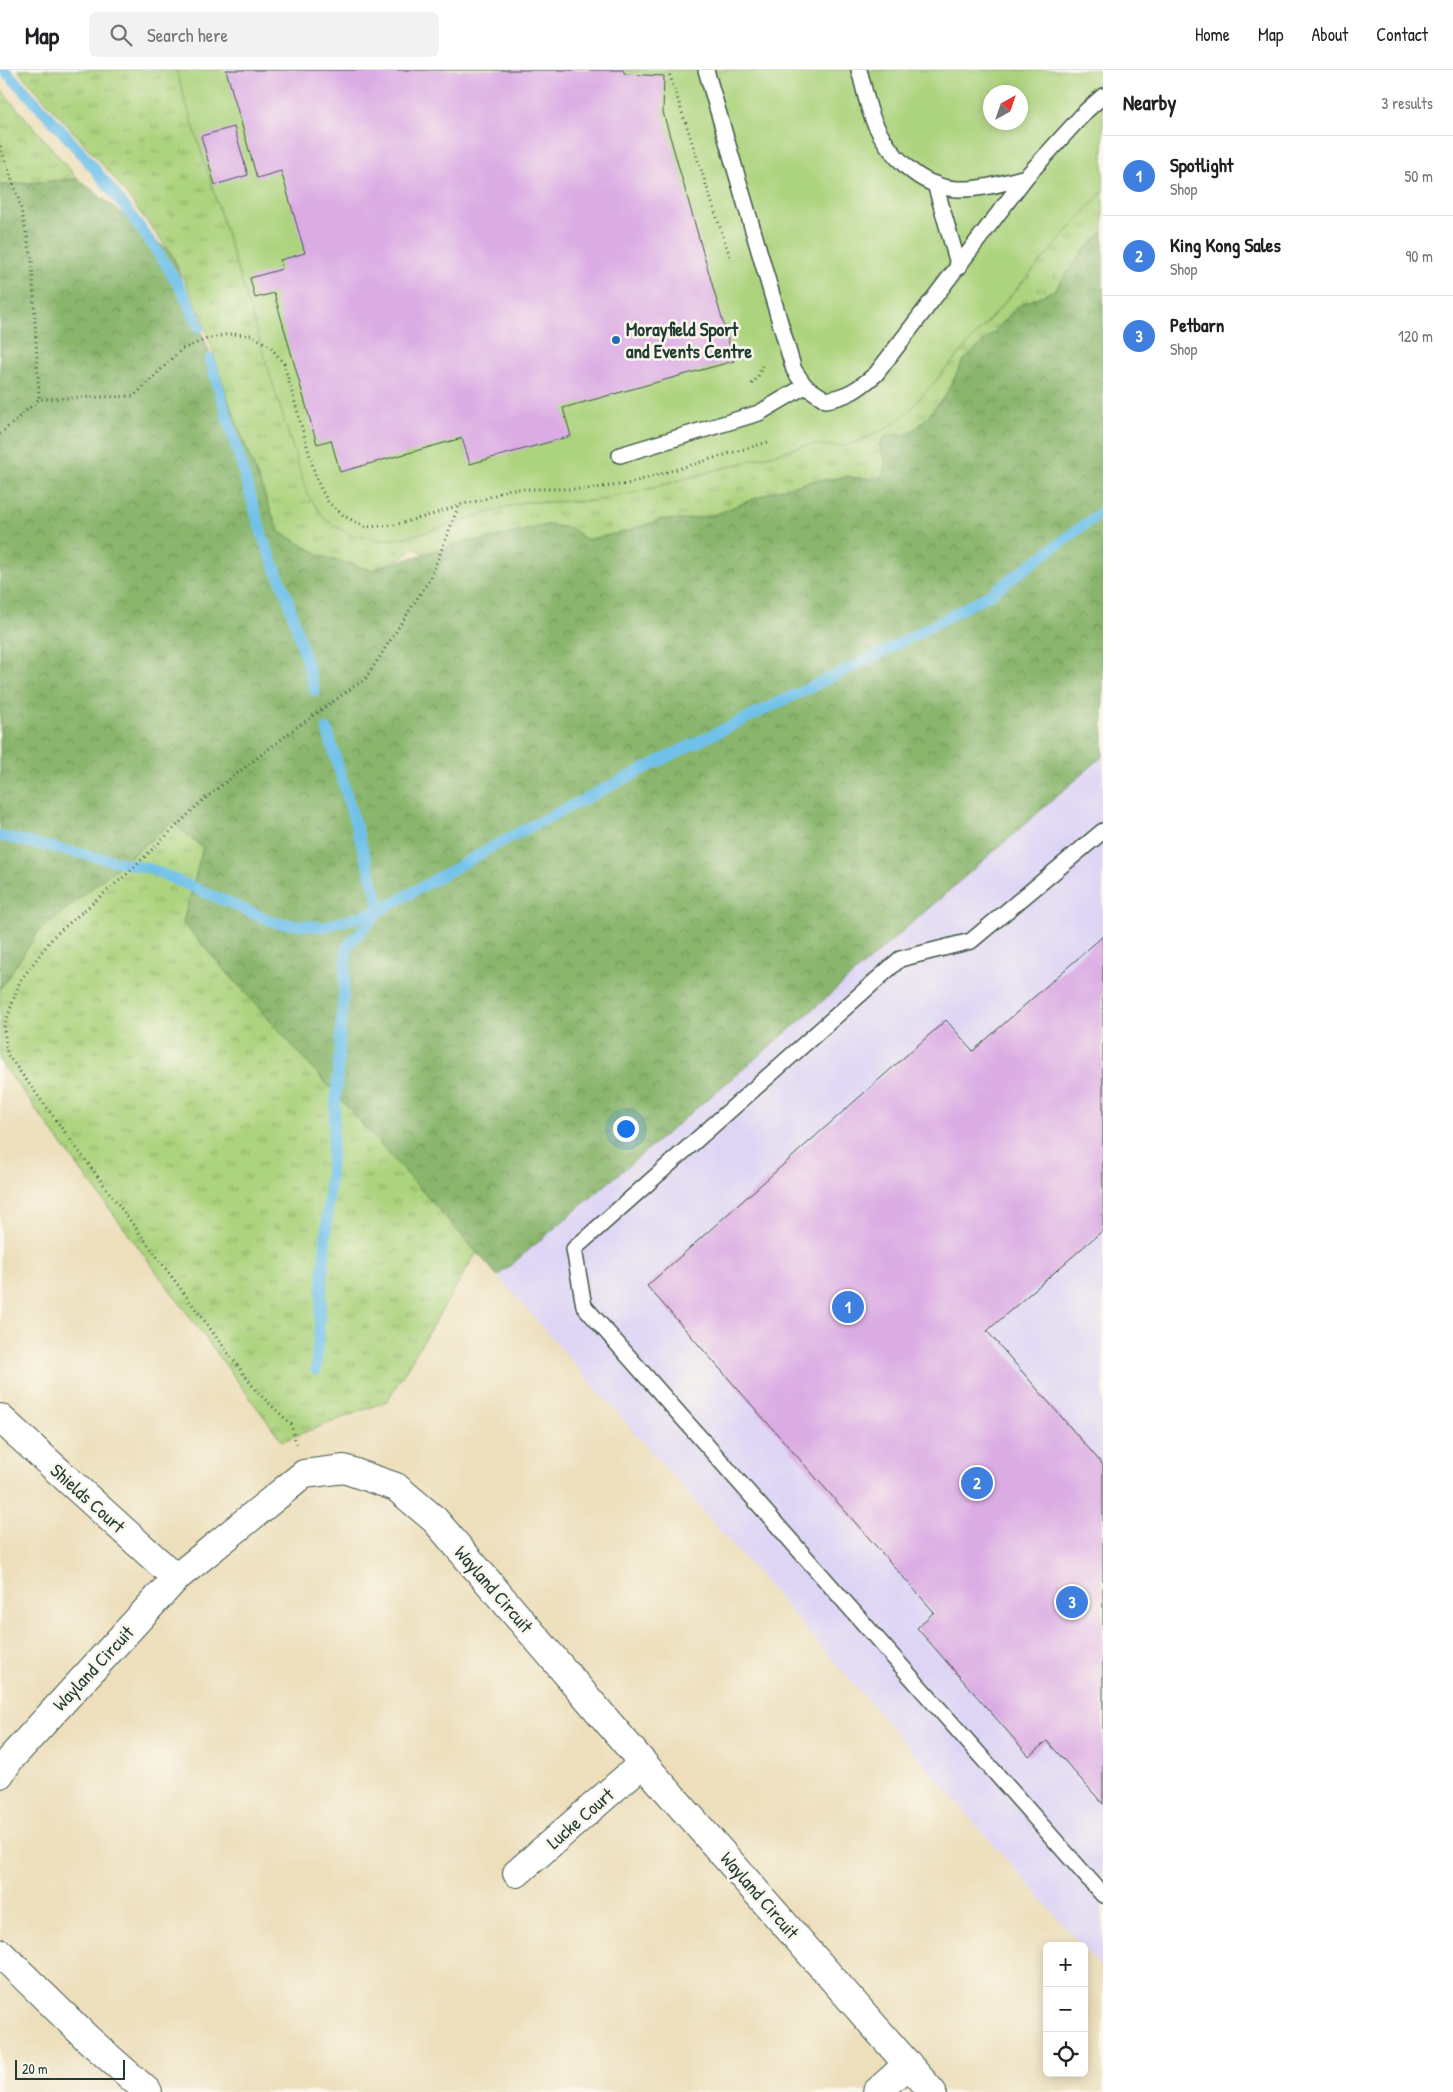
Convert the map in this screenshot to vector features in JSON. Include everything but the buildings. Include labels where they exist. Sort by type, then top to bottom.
[{"type":"street","name":"Shields Court","points":[[0,1418],[176,1578]]},
{"type":"street","name":"Wayland Circuit","points":[[0,1774],[10,1759],[176,1578],[304,1474],[344,1469],[396,1487],[435,1520],[643,1763],[932,2092]]},
{"type":"street","name":"Lucke Court","points":[[517,1873],[643,1763]]},
{"type":"street","points":[[0,1953],[88,2039],[148,2092]]},
{"type":"street","points":[[877,2092],[908,2064]]},
{"type":"lane","points":[[706,70],[794,370],[805,386],[826,400],[857,390],[876,374],[1026,177],[1086,111],[1103,96]]},
{"type":"lane","points":[[859,70],[874,122],[891,152],[910,170],[935,184],[956,189],[978,188],[1026,177]]},
{"type":"lane","points":[[935,184],[959,267]]},
{"type":"lane","points":[[620,455],[759,414],[805,386]]},
{"type":"lane","points":[[1103,831],[971,941],[900,959],[574,1249],[584,1306],[1103,1895]]},
{"type":"path","points":[[668,70],[732,264]]},
{"type":"path","points":[[0,146],[19,200],[32,260],[39,399]]},
{"type":"path","points":[[0,434],[39,399],[134,396],[182,349],[207,339],[228,334],[251,335],[270,346],[284,364],[317,481],[328,502],[338,511],[366,527],[394,525],[482,500],[510,489],[588,489],[628,484],[768,442]]},
{"type":"path","points":[[751,385],[758,377],[762,356]]},
{"type":"path","points":[[304,1474],[290,1424],[256,1392],[7,1054],[4,1027],[20,981],[54,936],[127,874],[204,800],[297,727],[366,678],[431,576],[459,505]]},
{"type":"shaded area","points":[[1103,756],[1103,1970],[1088,1953],[1088,1942],[1079,1942],[498,1276],[802,1019]]},
{"type":"green space","points":[[18,70],[177,70],[326,520],[351,535],[382,540],[429,531],[523,502],[593,501],[633,493],[806,445],[846,446],[886,429],[907,413],[1103,191],[1103,232],[1083,251],[1055,290],[1018,306],[954,380],[945,396],[919,426],[909,434],[879,445],[885,460],[885,474],[876,479],[848,477],[813,481],[774,491],[714,515],[682,520],[663,519],[628,531],[587,540],[570,528],[547,525],[481,541],[464,542],[426,555],[413,547],[403,558],[371,570],[324,557],[279,532],[242,443],[202,317],[171,253],[112,175]]},
{"type":"green space","name":"Morayfield Sport and Events Centre","points":[[176,70],[1103,70],[1103,191],[907,413],[886,429],[846,446],[806,445],[633,493],[593,501],[523,502],[405,537],[382,540],[351,535],[326,520],[307,494]]},
{"type":"green space","points":[[0,88],[78,179],[0,185]]},
{"type":"green space","points":[[78,179],[171,253],[279,532],[324,557],[371,570],[464,542],[481,541],[547,525],[570,528],[587,540],[628,531],[663,519],[682,520],[714,515],[774,491],[813,481],[848,477],[876,479],[885,473],[885,460],[879,445],[885,436],[908,434],[919,426],[945,396],[963,361],[1018,306],[1055,290],[1083,251],[1103,232],[1103,756],[802,1019],[498,1276],[183,923],[203,848],[173,822],[38,932],[0,989],[0,185]]},
{"type":"green space","points":[[172,821],[203,848],[183,923],[477,1252],[387,1401],[282,1441],[0,1061],[0,989],[38,932]]},
{"type":"waterway","points":[[4,70],[77,148],[127,210],[174,278],[199,327]]},
{"type":"waterway","points":[[210,359],[264,541],[287,596],[315,691]]},
{"type":"waterway","points":[[316,1370],[347,946],[381,910],[510,837],[671,755],[891,648],[992,593],[1103,511]]},
{"type":"waterway","points":[[0,836],[151,869],[276,923],[324,927],[381,910],[327,729]]},
{"type":"place","name":"Morayfield Sport and Events Centre","points":[[616,340]]},
{"type":"place","name":"Spotlight","points":[[848,1307]]},
{"type":"place","name":"King Kong Sales","points":[[977,1483]]},
{"type":"place","name":"Petbarn","points":[[1072,1602]]}]
